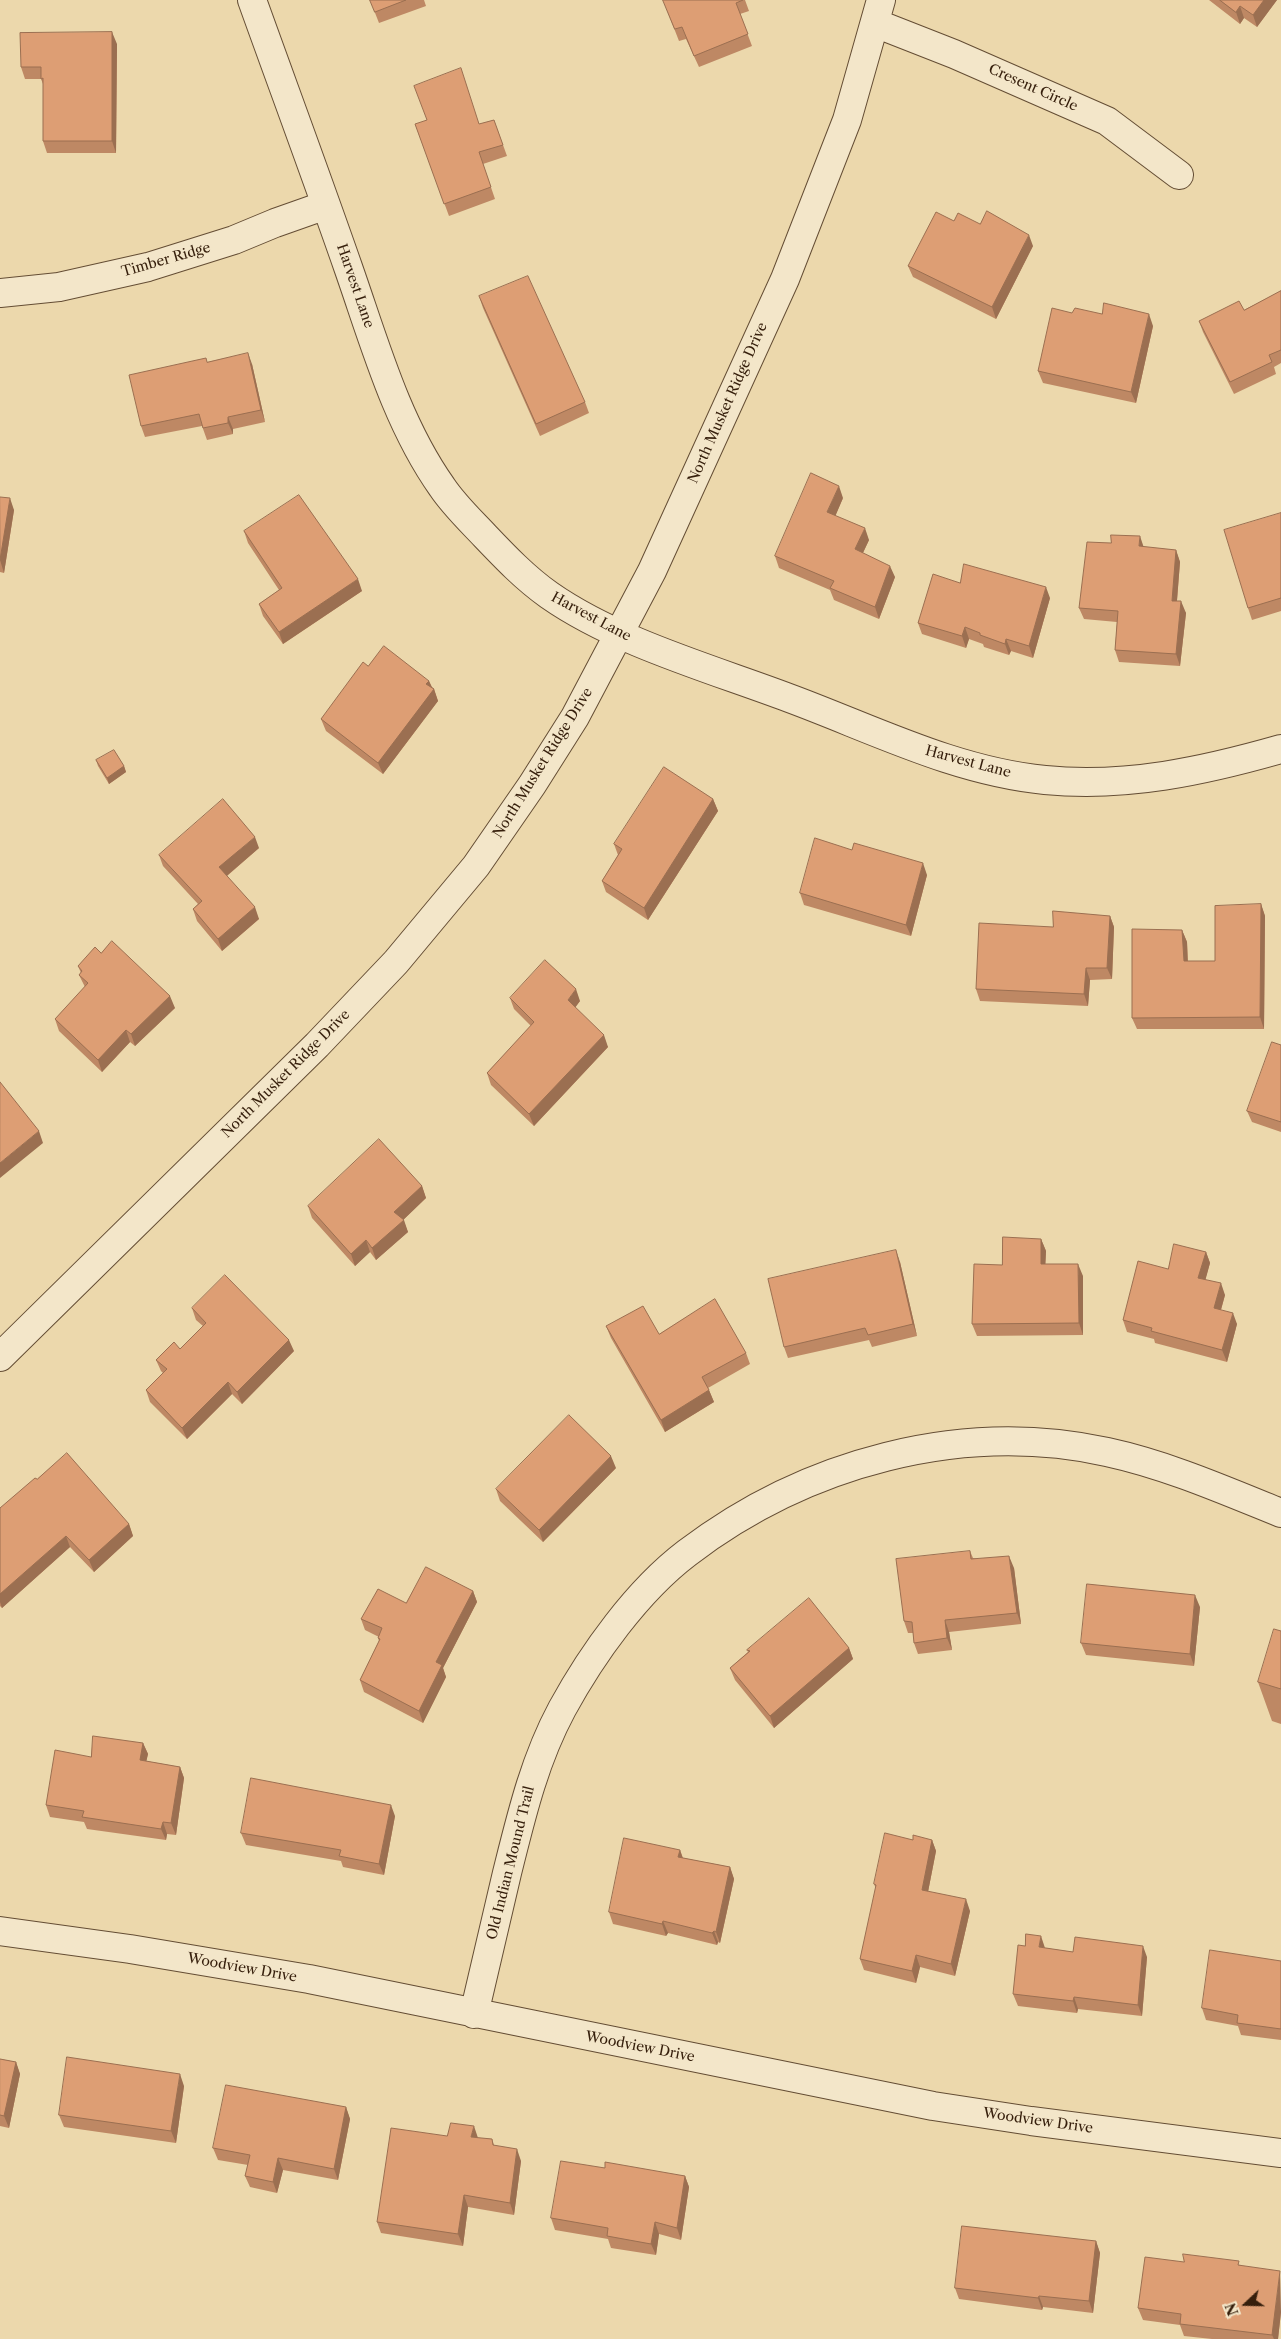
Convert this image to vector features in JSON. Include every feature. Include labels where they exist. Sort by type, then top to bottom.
[{"type":"street","name":"Harvest Lane","points":[[252,0],[387,377],[416,444],[442,487],[460,510],[524,576],[552,597],[619,634],[793,699],[928,753],[972,766],[1044,780],[1098,782],[1151,779],[1187,773],[1281,749]]},
{"type":"street","name":"Cresent Circle","points":[[878,11],[954,54],[1107,121],[1179,174]]},
{"type":"street","name":"North Musket Ridge Drive","points":[[0,1357],[317,1045],[396,962],[476,866],[532,785],[575,717],[652,571],[785,279],[848,120],[878,11]]},
{"type":"street","name":"Timber Ridge","points":[[0,293],[58,287],[148,267],[234,240],[326,205]]},
{"type":"street","name":"Old Indian Mound Trail","points":[[474,2014],[526,1793],[561,1710],[611,1631],[629,1611],[686,1554],[730,1523],[779,1494],[853,1465],[941,1445],[1021,1441],[1104,1451],[1164,1466],[1281,1513]]},
{"type":"street","name":"Woodview Drive","points":[[0,1931],[130,1949],[309,1979],[933,2106],[1031,2121],[1281,2153]]},
{"type":"building","points":[[370,0],[406,0],[375,12]]},
{"type":"building","points":[[663,0],[743,0],[736,3],[748,34],[694,56],[682,27],[675,29]]},
{"type":"building","points":[[1220,0],[1264,0],[1253,15],[1240,6],[1236,12]]},
{"type":"building","points":[[112,32],[112,141],[43,141],[43,78],[41,79],[41,67],[21,67],[20,33]]},
{"type":"building","points":[[461,68],[479,124],[494,120],[503,145],[479,152],[491,187],[444,204],[415,124],[427,120],[414,86]]},
{"type":"building","points":[[987,211],[1029,235],[992,307],[908,266],[936,212],[954,221],[958,213],[980,224]]},
{"type":"building","points":[[528,276],[585,402],[536,424],[479,296]]},
{"type":"building","points":[[1281,291],[1281,350],[1269,355],[1272,362],[1230,382],[1199,321],[1239,301],[1244,310]]},
{"type":"building","points":[[1104,303],[1149,314],[1131,392],[1038,371],[1052,308],[1072,313],[1075,308],[1102,314]]},
{"type":"building","points":[[248,353],[261,410],[228,417],[228,423],[203,428],[199,414],[141,426],[129,375],[206,358],[207,362]]},
{"type":"building","points":[[811,473],[839,486],[827,512],[865,528],[855,549],[890,566],[875,607],[830,588],[834,581],[775,556]]},
{"type":"building","points":[[299,495],[358,579],[279,632],[259,604],[282,588],[244,531]]},
{"type":"building","points":[[0,497],[10,498],[0,560]]},
{"type":"building","points":[[1281,513],[1281,598],[1248,608],[1224,530]]},
{"type":"building","points":[[1111,535],[1140,536],[1139,546],[1176,550],[1172,601],[1181,601],[1176,654],[1115,650],[1118,611],[1079,608],[1087,542],[1111,543]]},
{"type":"building","points":[[964,564],[1046,587],[1029,646],[1006,639],[1005,644],[965,627],[962,636],[918,623],[933,574],[960,583]]},
{"type":"building","points":[[384,646],[429,681],[426,684],[434,689],[378,763],[321,719],[363,662],[368,666]]},
{"type":"building","points":[[114,750],[124,766],[107,778],[96,760]]},
{"type":"building","points":[[664,767],[713,799],[644,908],[602,881],[622,849],[614,844]]},
{"type":"building","points":[[223,799],[255,837],[219,867],[255,907],[218,939],[193,909],[202,901],[159,855]]},
{"type":"building","points":[[815,838],[852,850],[854,843],[923,863],[906,925],[800,893]]},
{"type":"building","points":[[1261,904],[1260,1017],[1132,1018],[1132,929],[1182,930],[1184,961],[1215,961],[1215,906]]},
{"type":"building","points":[[1053,911],[1110,916],[1107,968],[1086,968],[1084,994],[976,989],[979,923],[1053,927]]},
{"type":"building","points":[[112,941],[170,996],[131,1034],[126,1030],[98,1060],[55,1019],[88,983],[79,975],[82,971],[78,966],[95,947],[101,953]]},
{"type":"building","points":[[545,960],[576,989],[568,1000],[604,1035],[529,1114],[487,1073],[534,1022],[510,998]]},
{"type":"building","points":[[1272,1042],[1281,1045],[1281,1122],[1247,1111]]},
{"type":"building","points":[[0,1082],[39,1131],[0,1163]]},
{"type":"building","points":[[379,1139],[422,1186],[394,1212],[404,1220],[372,1248],[366,1240],[351,1254],[308,1206]]},
{"type":"building","points":[[1003,1237],[1041,1239],[1041,1264],[1078,1264],[1079,1323],[972,1324],[974,1264],[1002,1265]]},
{"type":"building","points":[[1174,1244],[1206,1252],[1198,1278],[1221,1283],[1214,1308],[1233,1313],[1222,1350],[1151,1331],[1152,1328],[1123,1320],[1138,1261],[1168,1269]]},
{"type":"building","points":[[896,1250],[913,1324],[868,1335],[865,1328],[784,1347],[768,1279]]},
{"type":"building","points":[[225,1275],[289,1340],[237,1392],[228,1382],[182,1428],[146,1390],[167,1369],[156,1360],[174,1342],[180,1349],[206,1323],[192,1308]]},
{"type":"building","points":[[715,1299],[746,1353],[702,1377],[709,1390],[661,1420],[606,1326],[643,1306],[659,1334]]},
{"type":"building","points":[[569,1415],[611,1456],[539,1530],[496,1489]]},
{"type":"building","points":[[67,1453],[129,1524],[89,1560],[66,1536],[0,1594],[0,1508]]},
{"type":"building","points":[[970,1551],[971,1559],[1009,1556],[1017,1613],[945,1620],[947,1638],[914,1643],[912,1622],[904,1621],[896,1559]]},
{"type":"building","points":[[426,1567],[473,1591],[436,1662],[442,1665],[419,1711],[360,1680],[380,1639],[378,1638],[382,1628],[361,1619],[378,1589],[406,1603]]},
{"type":"building","points":[[1087,1584],[1195,1595],[1190,1654],[1081,1643]]},
{"type":"building","points":[[809,1598],[849,1648],[770,1716],[730,1668],[750,1651],[747,1650]]},
{"type":"building","points":[[1274,1629],[1281,1631],[1281,1689],[1258,1682]]},
{"type":"building","points":[[93,1736],[143,1743],[140,1760],[180,1767],[171,1823],[163,1822],[161,1829],[82,1817],[84,1811],[46,1805],[55,1750],[91,1757]]},
{"type":"building","points":[[251,1778],[391,1805],[379,1864],[339,1856],[341,1850],[241,1833]]},
{"type":"building","points":[[885,1833],[913,1840],[913,1835],[932,1840],[922,1890],[966,1899],[951,1964],[916,1955],[912,1971],[860,1959]]},
{"type":"building","points":[[624,1838],[680,1850],[678,1857],[730,1867],[716,1932],[712,1933],[663,1921],[662,1924],[609,1912]]},
{"type":"building","points":[[1026,1934],[1041,1936],[1039,1947],[1073,1952],[1075,1937],[1143,1946],[1138,2005],[1074,1997],[1073,2001],[1013,1994],[1018,1945],[1025,1946]]},
{"type":"building","points":[[1210,1950],[1281,1961],[1281,2029],[1237,2023],[1238,2015],[1202,2008]]},
{"type":"building","points":[[67,2057],[180,2074],[171,2131],[59,2115]]},
{"type":"building","points":[[0,2059],[16,2062],[4,2116],[0,2115]]},
{"type":"building","points":[[226,2085],[346,2107],[334,2169],[278,2158],[273,2182],[245,2176],[250,2155],[213,2148]]},
{"type":"building","points":[[451,2123],[474,2126],[471,2137],[492,2139],[493,2145],[517,2149],[510,2203],[464,2195],[458,2234],[377,2222],[391,2128],[447,2136]]},
{"type":"building","points":[[561,2161],[605,2168],[605,2162],[685,2176],[677,2228],[655,2222],[651,2244],[607,2236],[608,2228],[551,2218]]},
{"type":"building","points":[[962,2226],[1096,2241],[1089,2301],[1039,2296],[1038,2298],[955,2288]]},
{"type":"building","points":[[1183,2254],[1239,2261],[1238,2265],[1280,2271],[1272,2335],[1180,2324],[1181,2314],[1138,2308],[1145,2257],[1184,2262]]}]
